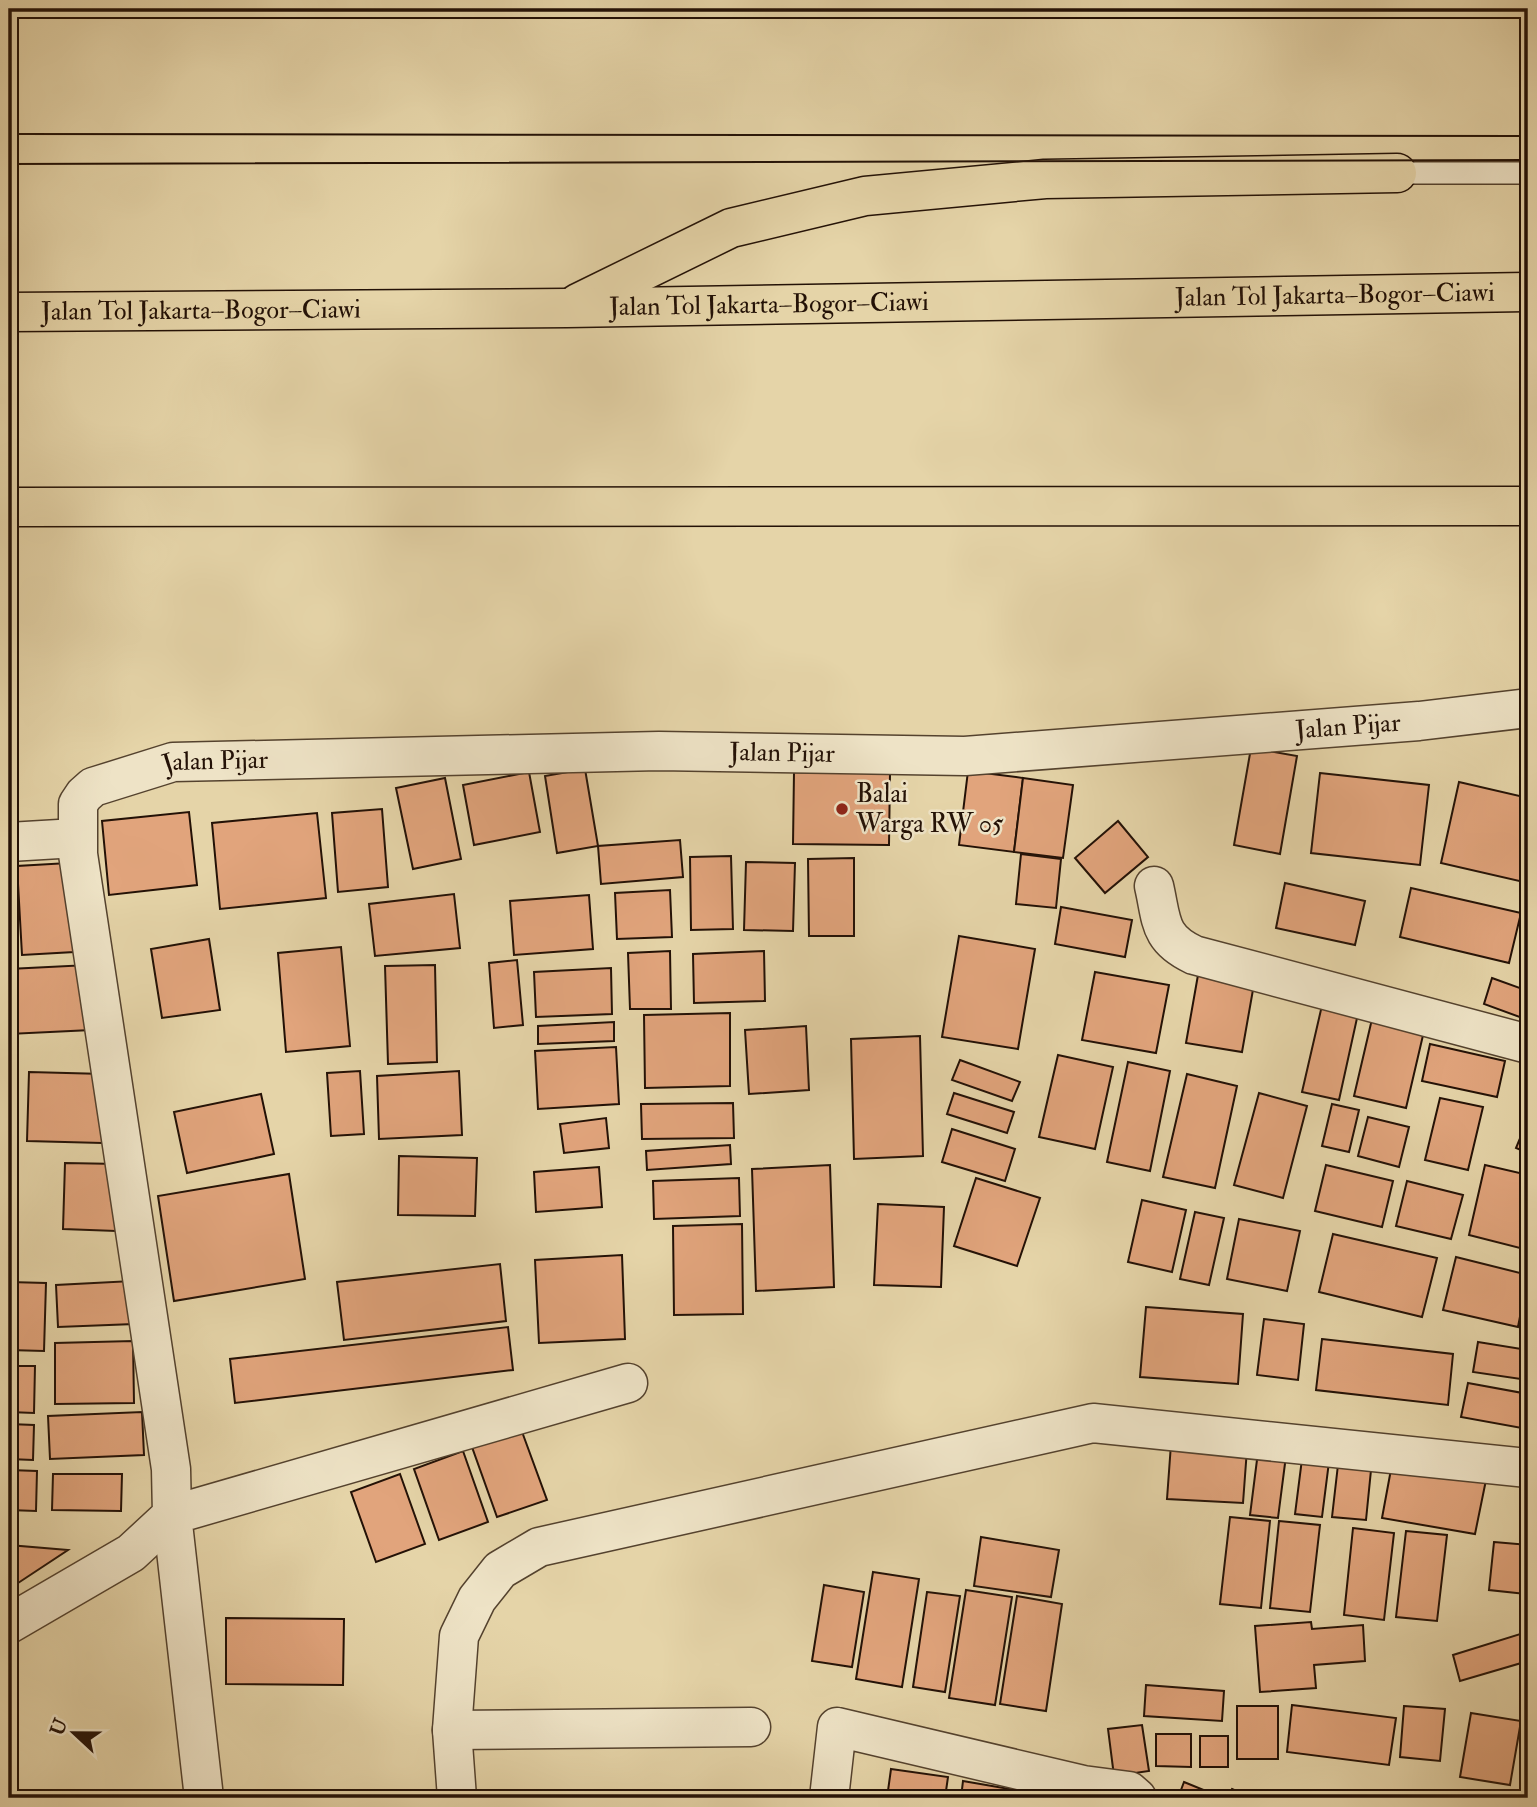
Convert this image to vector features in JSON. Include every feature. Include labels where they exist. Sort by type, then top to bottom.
[{"type":"highway","points":[[567,308],[731,228],[865,196],[1045,179],[1397,173]]},
{"type":"highway","name":"Jalan Tol Jakarta–Bogor–Ciawi","points":[[9,312],[567,308],[1528,292]]},
{"type":"highway","points":[[9,508],[1528,506]]},
{"type":"street","name":"Jalan Pijar","points":[[204,1798],[172,1515],[171,1469],[76,838],[78,804],[93,787],[173,762],[659,751],[965,756],[1419,721],[1528,708]]},
{"type":"street","points":[[9,842],[76,838]]},
{"type":"street","points":[[1154,886],[1165,934],[1178,947],[1194,954],[1528,1044]]},
{"type":"street","points":[[9,1624],[131,1553],[172,1515],[628,1383]]},
{"type":"street","points":[[457,1798],[452,1730],[459,1636],[477,1599],[500,1570],[539,1547],[1093,1423],[1528,1468]]},
{"type":"street","points":[[452,1730],[751,1727]]},
{"type":"street","points":[[830,1798],[837,1727],[1083,1785],[1129,1791],[1137,1798]]},
{"type":"lane","points":[[1397,173],[1528,173]]},
{"type":"building","points":[[1251,748],[1297,756],[1280,854],[1234,845]]},
{"type":"building","points":[[585,769],[598,846],[557,853],[545,776]]},
{"type":"building","points":[[968,771],[1023,778],[1014,852],[959,845]]},
{"type":"building","points":[[529,772],[540,832],[474,845],[463,785]]},
{"type":"building","name":"Balai Warga RW 05","points":[[794,772],[890,773],[889,845],[793,844]]},
{"type":"building","points":[[1320,773],[1429,785],[1420,865],[1311,853]]},
{"type":"building","points":[[445,778],[461,859],[413,869],[396,788]]},
{"type":"building","points":[[1023,778],[1073,785],[1063,858],[1014,852]]},
{"type":"building","points":[[1459,782],[1528,798],[1528,883],[1441,863]]},
{"type":"building","points":[[382,809],[388,887],[338,892],[332,813]]},
{"type":"building","points":[[189,812],[197,885],[109,895],[102,821]]},
{"type":"building","points":[[317,813],[326,898],[220,909],[212,823]]},
{"type":"building","points":[[1118,821],[1148,857],[1105,893],[1075,858]]},
{"type":"building","points":[[680,840],[683,877],[601,884],[598,846]]},
{"type":"building","points":[[1021,854],[1061,859],[1056,908],[1016,904]]},
{"type":"building","points":[[731,856],[733,929],[691,930],[690,857]]},
{"type":"building","points":[[854,858],[854,936],[809,936],[808,859]]},
{"type":"building","points":[[746,862],[795,863],[793,931],[744,930]]},
{"type":"building","points":[[68,863],[74,952],[22,955],[17,866]]},
{"type":"building","points":[[1285,883],[1365,901],[1355,945],[1276,928]]},
{"type":"building","points":[[1411,888],[1521,913],[1509,963],[1400,937]]},
{"type":"building","points":[[670,890],[672,937],[617,939],[615,893]]},
{"type":"building","points":[[454,894],[460,948],[375,956],[369,904]]},
{"type":"building","points":[[589,895],[593,949],[514,955],[510,901]]},
{"type":"building","points":[[1061,907],[1132,920],[1125,957],[1055,944]]},
{"type":"building","points":[[959,936],[1035,949],[1018,1049],[942,1037]]},
{"type":"building","points":[[209,939],[220,1010],[162,1018],[151,949]]},
{"type":"building","points":[[341,947],[350,1046],[286,1052],[278,953]]},
{"type":"building","points":[[670,951],[671,1009],[630,1009],[628,953]]},
{"type":"building","points":[[764,951],[765,1001],[694,1003],[693,954]]},
{"type":"building","points":[[1528,954],[1528,984],[1521,982]]},
{"type":"building","points":[[517,960],[523,1025],[494,1028],[489,963]]},
{"type":"building","points":[[88,965],[91,1030],[9,1034],[9,969]]},
{"type":"building","points":[[435,965],[437,1062],[388,1064],[385,966]]},
{"type":"building","points":[[611,968],[612,1014],[536,1017],[534,972]]},
{"type":"building","points":[[1095,972],[1169,985],[1156,1053],[1082,1040]]},
{"type":"building","points":[[1198,975],[1254,984],[1242,1052],[1186,1043]]},
{"type":"building","points":[[1492,978],[1528,991],[1528,1020],[1484,1004]]},
{"type":"building","points":[[1323,1001],[1359,1009],[1339,1100],[1302,1092]]},
{"type":"building","points":[[730,1013],[730,1086],[645,1088],[644,1015]]},
{"type":"building","points":[[1372,1019],[1424,1031],[1406,1108],[1354,1096]]},
{"type":"building","points":[[614,1022],[614,1041],[538,1044],[538,1026]]},
{"type":"building","points":[[806,1026],[809,1090],[749,1094],[745,1030]]},
{"type":"building","points":[[920,1036],[923,1156],[854,1159],[851,1039]]},
{"type":"building","points":[[1430,1044],[1505,1061],[1497,1097],[1422,1081]]},
{"type":"building","points":[[616,1047],[619,1104],[538,1109],[535,1051]]},
{"type":"building","points":[[1058,1055],[1113,1067],[1095,1149],[1039,1137]]},
{"type":"building","points":[[960,1060],[1020,1082],[1012,1101],[952,1080]]},
{"type":"building","points":[[1128,1062],[1170,1071],[1150,1171],[1107,1162]]},
{"type":"building","points":[[360,1071],[364,1134],[331,1136],[327,1073]]},
{"type":"building","points":[[459,1071],[462,1135],[379,1139],[377,1076]]},
{"type":"building","points":[[29,1072],[104,1074],[102,1143],[27,1141]]},
{"type":"building","points":[[9,1073],[10,1073],[9,1137]]},
{"type":"building","points":[[1187,1074],[1237,1086],[1215,1188],[1163,1177]]},
{"type":"building","points":[[954,1093],[1014,1112],[1007,1133],[947,1114]]},
{"type":"building","points":[[1259,1093],[1307,1106],[1283,1198],[1234,1185]]},
{"type":"building","points":[[261,1094],[274,1154],[187,1173],[174,1112]]},
{"type":"building","points":[[1440,1098],[1483,1107],[1468,1170],[1425,1160]]},
{"type":"building","points":[[733,1103],[734,1138],[642,1139],[641,1104]]},
{"type":"building","points":[[1332,1104],[1359,1110],[1349,1152],[1322,1146]]},
{"type":"building","points":[[1368,1117],[1409,1127],[1399,1167],[1358,1156]]},
{"type":"building","points":[[606,1118],[609,1148],[564,1153],[560,1124]]},
{"type":"building","points":[[1528,1119],[1528,1153],[1516,1148]]},
{"type":"building","points":[[952,1129],[1015,1149],[1005,1181],[942,1162]]},
{"type":"building","points":[[730,1145],[731,1164],[647,1170],[646,1151]]},
{"type":"building","points":[[399,1156],[477,1158],[475,1216],[398,1215]]},
{"type":"building","points":[[65,1163],[119,1164],[116,1231],[63,1229]]},
{"type":"building","points":[[830,1165],[834,1287],[756,1291],[752,1169]]},
{"type":"building","points":[[1326,1165],[1393,1181],[1382,1227],[1315,1211]]},
{"type":"building","points":[[1485,1165],[1528,1175],[1528,1250],[1469,1235]]},
{"type":"building","points":[[599,1167],[602,1207],[536,1212],[534,1172]]},
{"type":"building","points":[[289,1174],[305,1279],[174,1301],[158,1196]]},
{"type":"building","points":[[739,1178],[740,1216],[654,1219],[653,1181]]},
{"type":"building","points":[[976,1178],[1040,1198],[1017,1266],[954,1246]]},
{"type":"building","points":[[1407,1181],[1463,1195],[1451,1239],[1396,1226]]},
{"type":"building","points":[[1142,1200],[1186,1210],[1172,1272],[1128,1262]]},
{"type":"building","points":[[878,1204],[944,1207],[941,1287],[874,1285]]},
{"type":"building","points":[[1195,1212],[1224,1218],[1209,1285],[1180,1279]]},
{"type":"building","points":[[1239,1219],[1300,1231],[1287,1291],[1227,1279]]},
{"type":"building","points":[[742,1224],[743,1314],[674,1315],[673,1226]]},
{"type":"building","points":[[1333,1234],[1437,1258],[1422,1317],[1319,1292]]},
{"type":"building","points":[[622,1255],[625,1339],[539,1343],[535,1260]]},
{"type":"building","points":[[1456,1257],[1528,1275],[1518,1327],[1443,1310]]},
{"type":"building","points":[[500,1264],[506,1321],[344,1340],[337,1282]]},
{"type":"building","points":[[132,1281],[134,1324],[58,1327],[56,1285]]},
{"type":"building","points":[[9,1282],[46,1283],[44,1351],[9,1350]]},
{"type":"building","points":[[1146,1307],[1243,1314],[1238,1384],[1140,1377]]},
{"type":"building","points":[[1264,1319],[1304,1324],[1298,1380],[1257,1375]]},
{"type":"building","points":[[508,1327],[513,1370],[235,1403],[230,1359]]},
{"type":"building","points":[[1322,1339],[1453,1354],[1448,1405],[1316,1390]]},
{"type":"building","points":[[133,1341],[134,1403],[55,1404],[55,1343]]},
{"type":"building","points":[[1478,1342],[1528,1350],[1528,1380],[1473,1372]]},
{"type":"building","points":[[9,1366],[35,1366],[34,1413],[9,1412]]},
{"type":"building","points":[[1468,1383],[1528,1394],[1528,1429],[1461,1417]]},
{"type":"building","points":[[142,1412],[144,1455],[50,1459],[48,1416]]},
{"type":"building","points":[[9,1424],[34,1425],[33,1460],[9,1459]]},
{"type":"building","points":[[521,1429],[547,1500],[497,1517],[472,1447]]},
{"type":"building","points":[[1171,1444],[1247,1449],[1243,1503],[1167,1499]]},
{"type":"building","points":[[1259,1444],[1287,1448],[1278,1518],[1250,1515]]},
{"type":"building","points":[[463,1451],[488,1522],[439,1540],[414,1469]]},
{"type":"building","points":[[1303,1451],[1330,1454],[1322,1517],[1295,1514]]},
{"type":"building","points":[[1339,1456],[1372,1460],[1366,1520],[1332,1517]]},
{"type":"building","points":[[1392,1464],[1486,1480],[1475,1534],[1382,1518]]},
{"type":"building","points":[[9,1470],[37,1471],[36,1511],[9,1510]]},
{"type":"building","points":[[53,1474],[122,1474],[121,1511],[52,1510]]},
{"type":"building","points":[[400,1474],[425,1544],[376,1562],[351,1492]]},
{"type":"building","points":[[1230,1517],[1270,1521],[1261,1608],[1220,1604]]},
{"type":"building","points":[[1279,1521],[1320,1525],[1310,1612],[1270,1608]]},
{"type":"building","points":[[1353,1528],[1394,1533],[1384,1620],[1344,1615]]},
{"type":"building","points":[[1406,1531],[1447,1535],[1437,1621],[1396,1617]]},
{"type":"building","points":[[981,1537],[1059,1550],[1051,1597],[974,1586]]},
{"type":"building","points":[[1494,1542],[1528,1545],[1527,1594],[1489,1590]]},
{"type":"building","points":[[9,1545],[68,1550],[9,1589]]},
{"type":"building","points":[[873,1572],[919,1579],[902,1687],[856,1679]]},
{"type":"building","points":[[824,1585],[864,1592],[852,1667],[812,1661]]},
{"type":"building","points":[[966,1590],[1012,1597],[995,1705],[949,1698]]},
{"type":"building","points":[[927,1592],[960,1596],[945,1692],[913,1687]]},
{"type":"building","points":[[1017,1596],[1062,1604],[1046,1711],[1000,1704]]},
{"type":"building","points":[[226,1618],[344,1619],[343,1685],[226,1684]]},
{"type":"building","points":[[1311,1622],[1312,1629],[1363,1625],[1365,1661],[1314,1665],[1316,1688],[1260,1692],[1255,1626]]},
{"type":"building","points":[[1527,1632],[1528,1661],[1460,1681],[1453,1655]]},
{"type":"building","points":[[1146,1685],[1224,1691],[1222,1721],[1144,1716]]},
{"type":"building","points":[[1292,1705],[1396,1718],[1389,1765],[1287,1752]]},
{"type":"building","points":[[1237,1706],[1278,1706],[1278,1759],[1237,1759]]},
{"type":"building","points":[[1404,1706],[1445,1709],[1440,1761],[1400,1757]]},
{"type":"building","points":[[1471,1713],[1521,1721],[1510,1785],[1460,1777]]},
{"type":"building","points":[[1142,1725],[1149,1771],[1114,1776],[1108,1729]]},
{"type":"building","points":[[1156,1734],[1191,1734],[1191,1767],[1156,1766]]},
{"type":"building","points":[[1200,1736],[1228,1736],[1228,1767],[1200,1767]]},
{"type":"building","points":[[891,1769],[948,1777],[945,1798],[887,1798]]},
{"type":"building","points":[[963,1781],[1021,1791],[1020,1798],[961,1798]]},
{"type":"building","points":[[1184,1782],[1216,1795],[1215,1798],[1178,1798]]},
{"type":"building","points":[[1232,1789],[1251,1798],[1228,1798]]},
{"type":"building","points":[[1347,1791],[1369,1798],[1344,1798]]},
{"type":"building","points":[[1034,1794],[1060,1798],[1034,1798]]},
{"type":"tram line","points":[[9,134],[1528,136]]},
{"type":"tram line","points":[[9,164],[1528,160]]},
{"type":"place","name":"Balai Warga RW 05","points":[[842,809]]}]
